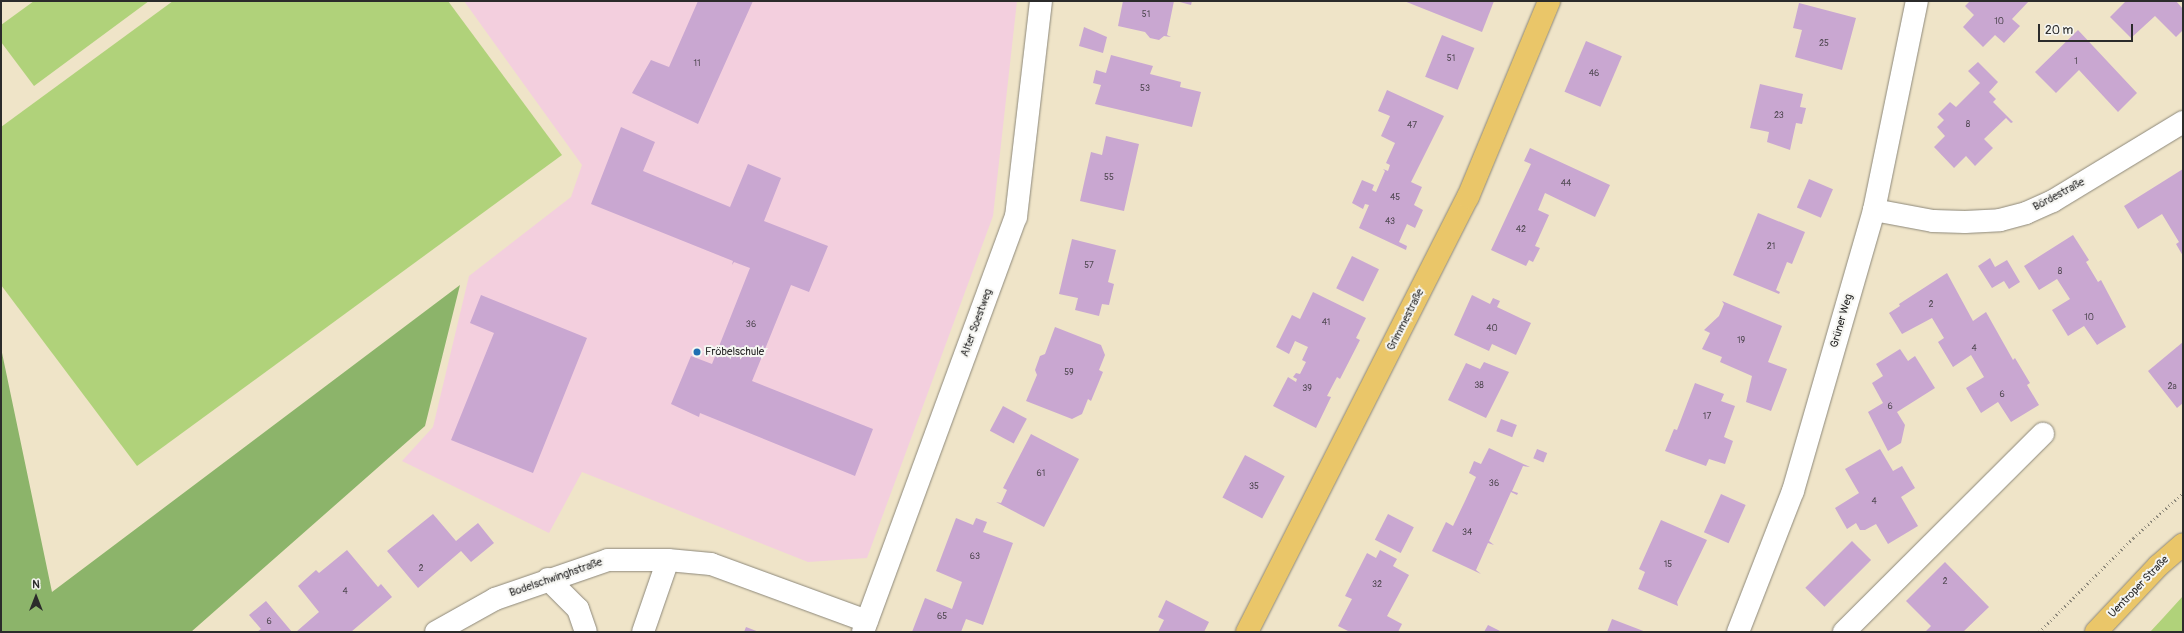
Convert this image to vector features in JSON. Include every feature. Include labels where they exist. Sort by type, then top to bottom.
[{"type":"main road","name":"Grimmestraße","points":[[1247,632],[1468,197],[1549,1]]},
{"type":"main road","name":"Uentroper Straße","points":[[2096,632],[2158,566],[2183,544]]},
{"type":"street","name":"Alter Soestweg","points":[[865,626],[1016,217],[1041,1]]},
{"type":"street","name":"Grüner Weg","points":[[1738,632],[1793,491],[1874,210],[1918,1]]},
{"type":"street","name":"Bördestraße","points":[[1874,210],[1933,221],[2000,220],[2020,215],[2053,201],[2183,122]]},
{"type":"street","points":[[1844,632],[2043,434]]},
{"type":"street","name":"Bodelschwinghstraße","points":[[436,632],[495,599],[548,579],[608,560],[668,560],[711,564],[865,626]]},
{"type":"street","points":[[643,632],[668,560]]},
{"type":"street","points":[[548,579],[578,609],[586,632]]},
{"type":"path","points":[[2039,632],[2133,538],[2183,492]]},
{"type":"shaded area","name":"Fröbelschule","points":[[464,1],[1017,1],[993,216],[867,558],[808,562],[582,472],[549,533],[402,461],[433,427],[469,276],[571,197],[582,165]]},
{"type":"green space","points":[[34,1],[149,1],[34,86],[1,42],[1,25]]},
{"type":"green space","points":[[173,1],[448,1],[562,155],[137,466],[1,285],[1,127]]},
{"type":"green space","points":[[460,285],[425,426],[191,632],[1,632],[1,348],[52,592]]},
{"type":"green space","points":[[2183,596],[2183,632],[2150,632],[2163,618]]},
{"type":"building","points":[[698,1],[753,1],[698,124],[632,93],[651,60],[669,67]]},
{"type":"building","points":[[1123,1],[1174,1],[1167,35],[1171,37],[1164,36],[1159,40],[1150,38],[1145,32],[1118,26]]},
{"type":"building","points":[[1176,1],[1192,1],[1191,5]]},
{"type":"building","points":[[1404,1],[1494,1],[1482,32]]},
{"type":"building","points":[[1970,1],[2029,1],[2012,19],[2020,26],[2004,43],[1995,35],[1983,47],[1963,27],[1974,15],[1965,6]]},
{"type":"building","points":[[2126,1],[2176,1],[2183,9],[2183,30],[2176,37],[2155,16],[2131,38],[2110,17]]},
{"type":"building","points":[[1799,3],[1856,18],[1842,70],[1795,57],[1802,30],[1793,28]]},
{"type":"building","points":[[1084,27],[1107,37],[1103,53],[1079,46]]},
{"type":"building","points":[[2078,30],[2137,93],[2118,112],[2079,70],[2056,93],[2035,72]]},
{"type":"building","points":[[1442,35],[1474,48],[1458,90],[1425,77]]},
{"type":"building","points":[[1586,41],[1622,56],[1600,107],[1565,92]]},
{"type":"building","points":[[1111,55],[1153,66],[1150,74],[1181,82],[1180,87],[1201,92],[1192,127],[1095,104],[1101,85],[1093,83],[1096,70],[1106,73]]},
{"type":"building","points":[[1978,62],[1998,82],[1989,92],[1996,99],[1993,102],[2013,122],[2011,123],[2006,118],[1984,139],[1993,148],[1975,166],[1966,156],[1954,168],[1934,147],[1945,136],[1937,127],[1944,120],[1938,114],[1950,102],[1956,107],[1980,83],[1968,71]]},
{"type":"building","points":[[1760,84],[1803,94],[1800,107],[1806,108],[1802,124],[1796,123],[1790,150],[1767,142],[1769,132],[1750,128]]},
{"type":"building","points":[[1387,90],[1444,116],[1411,182],[1422,187],[1414,205],[1423,210],[1415,228],[1407,224],[1399,242],[1407,246],[1406,250],[1359,228],[1369,205],[1365,204],[1363,209],[1352,203],[1362,180],[1374,185],[1372,190],[1376,192],[1385,171],[1383,169],[1388,171],[1390,165],[1386,163],[1395,143],[1381,136],[1390,116],[1378,111]]},
{"type":"building","points":[[621,127],[655,142],[643,171],[730,207],[748,164],[781,178],[764,221],[828,246],[809,292],[791,285],[752,381],[873,429],[855,476],[700,413],[699,417],[671,404],[691,356],[712,364],[750,268],[734,262],[732,265],[733,261],[591,204]]},
{"type":"building","points":[[1106,136],[1139,144],[1124,211],[1080,201],[1091,152],[1102,155]]},
{"type":"building","points":[[1530,148],[1610,185],[1595,217],[1545,193],[1538,210],[1549,215],[1535,246],[1540,248],[1533,262],[1529,260],[1526,266],[1491,250],[1531,164],[1524,161]]},
{"type":"building","points":[[2183,169],[2183,256],[2176,244],[2179,242],[2162,214],[2138,229],[2124,206]]},
{"type":"building","points":[[1809,179],[1833,189],[1821,218],[1797,208]]},
{"type":"building","points":[[1758,213],[1805,232],[1792,264],[1787,262],[1776,290],[1780,292],[1779,294],[1733,275]]},
{"type":"building","points":[[2073,235],[2089,260],[2086,262],[2098,282],[2101,280],[2126,327],[2097,345],[2084,326],[2068,336],[2052,310],[2070,299],[2057,279],[2039,290],[2024,266]]},
{"type":"building","points":[[1072,239],[1116,250],[1108,282],[1114,284],[1109,305],[1102,304],[1099,316],[1075,310],[1078,298],[1059,294]]},
{"type":"building","points":[[1352,256],[1379,269],[1363,302],[1336,288]]},
{"type":"building","points":[[1990,258],[1995,267],[2007,260],[2020,282],[2009,289],[2004,281],[1992,288],[1978,266]]},
{"type":"building","points":[[1947,273],[1973,321],[1986,312],[2013,360],[2015,358],[2030,383],[2027,385],[2039,405],[2011,422],[1998,402],[1981,413],[1966,388],[1984,377],[1971,355],[1953,367],[1938,342],[1944,338],[1932,318],[1902,334],[1889,313],[1900,306],[1899,304]]},
{"type":"building","points":[[1313,292],[1366,318],[1356,338],[1360,340],[1340,379],[1337,377],[1327,396],[1331,397],[1316,428],[1273,406],[1288,377],[1296,382],[1297,379],[1293,377],[1296,373],[1300,374],[1306,362],[1302,360],[1308,347],[1295,341],[1289,354],[1276,347],[1292,315],[1300,319]]},
{"type":"building","points":[[481,295],[587,338],[533,473],[451,440],[494,333],[470,323]]},
{"type":"building","points":[[1472,295],[1490,304],[1493,298],[1500,301],[1497,307],[1531,323],[1516,355],[1492,344],[1489,351],[1454,335]]},
{"type":"building","points":[[1722,301],[1782,326],[1768,362],[1787,369],[1771,411],[1746,402],[1752,376],[1720,362],[1722,357],[1702,349],[1710,333],[1704,330],[1719,316],[1724,304]]},
{"type":"building","points":[[1055,327],[1101,345],[1105,355],[1099,370],[1103,372],[1091,401],[1088,399],[1082,414],[1072,419],[1026,401],[1037,375],[1035,370],[1040,356],[1045,354]]},
{"type":"building","points":[[2183,342],[2183,403],[2177,408],[2148,371]]},
{"type":"building","points":[[1900,349],[1908,361],[1915,356],[1935,388],[1897,412],[1905,425],[1901,443],[1888,451],[1868,412],[1883,403],[1872,383],[1883,376],[1876,364]]},
{"type":"building","points":[[1484,362],[1509,372],[1486,418],[1448,400],[1466,363],[1480,369]]},
{"type":"building","points":[[1695,383],[1724,394],[1721,401],[1735,406],[1724,437],[1733,441],[1725,464],[1709,459],[1706,466],[1665,451],[1674,429],[1677,430]]},
{"type":"building","points":[[1003,406],[1027,419],[1014,443],[990,431]]},
{"type":"building","points":[[1501,419],[1517,425],[1512,437],[1496,431]]},
{"type":"building","points":[[1031,434],[1079,459],[1044,527],[996,502],[1001,503],[1007,490],[1003,488]]},
{"type":"building","points":[[1489,448],[1530,467],[1523,466],[1512,491],[1518,493],[1517,495],[1511,492],[1489,541],[1494,545],[1488,543],[1476,570],[1481,574],[1432,551],[1446,522],[1453,526],[1465,501],[1476,477],[1469,473],[1474,461],[1481,464]]},
{"type":"building","points":[[1537,449],[1547,453],[1543,462],[1533,458]]},
{"type":"building","points":[[1880,449],[1893,471],[1902,466],[1915,488],[1901,497],[1918,526],[1888,544],[1876,524],[1865,530],[1860,530],[1856,523],[1847,529],[1835,508],[1859,493],[1845,469]]},
{"type":"building","points":[[1245,455],[1285,476],[1262,519],[1222,497]]},
{"type":"building","points":[[1721,494],[1746,505],[1729,543],[1704,532]]},
{"type":"building","points":[[433,514],[456,541],[478,523],[494,543],[471,562],[461,551],[418,588],[387,551]]},
{"type":"building","points":[[1388,514],[1414,527],[1401,553],[1375,540]]},
{"type":"building","points":[[956,518],[973,525],[976,518],[987,522],[983,532],[1013,543],[983,625],[966,619],[961,632],[912,632],[925,598],[952,609],[962,582],[936,571]]},
{"type":"building","points":[[1661,520],[1707,540],[1677,602],[1678,606],[1638,589],[1645,572],[1639,569]]},
{"type":"building","points":[[1852,541],[1871,560],[1824,607],[1805,588]]},
{"type":"building","points":[[347,550],[378,587],[381,584],[392,597],[351,632],[296,632],[319,612],[298,586],[316,570],[319,573]]},
{"type":"building","points":[[1380,550],[1397,559],[1393,566],[1409,575],[1387,616],[1402,624],[1398,632],[1350,632],[1338,626],[1352,599],[1345,596],[1367,553],[1376,558]]},
{"type":"building","points":[[1945,562],[1989,607],[1963,632],[1925,632],[1931,626],[1906,601]]},
{"type":"building","points":[[1166,600],[1209,622],[1204,632],[1158,632],[1164,620],[1158,617]]},
{"type":"building","points":[[266,601],[292,632],[257,632],[261,629],[249,615]]},
{"type":"building","points":[[1612,619],[1646,632],[1607,632]]},
{"type":"building","points":[[1488,625],[1502,632],[1484,632]]},
{"type":"building","points":[[746,627],[759,632],[744,632]]},
{"type":"place","name":"Fröbelschule","points":[[697,352]]}]
